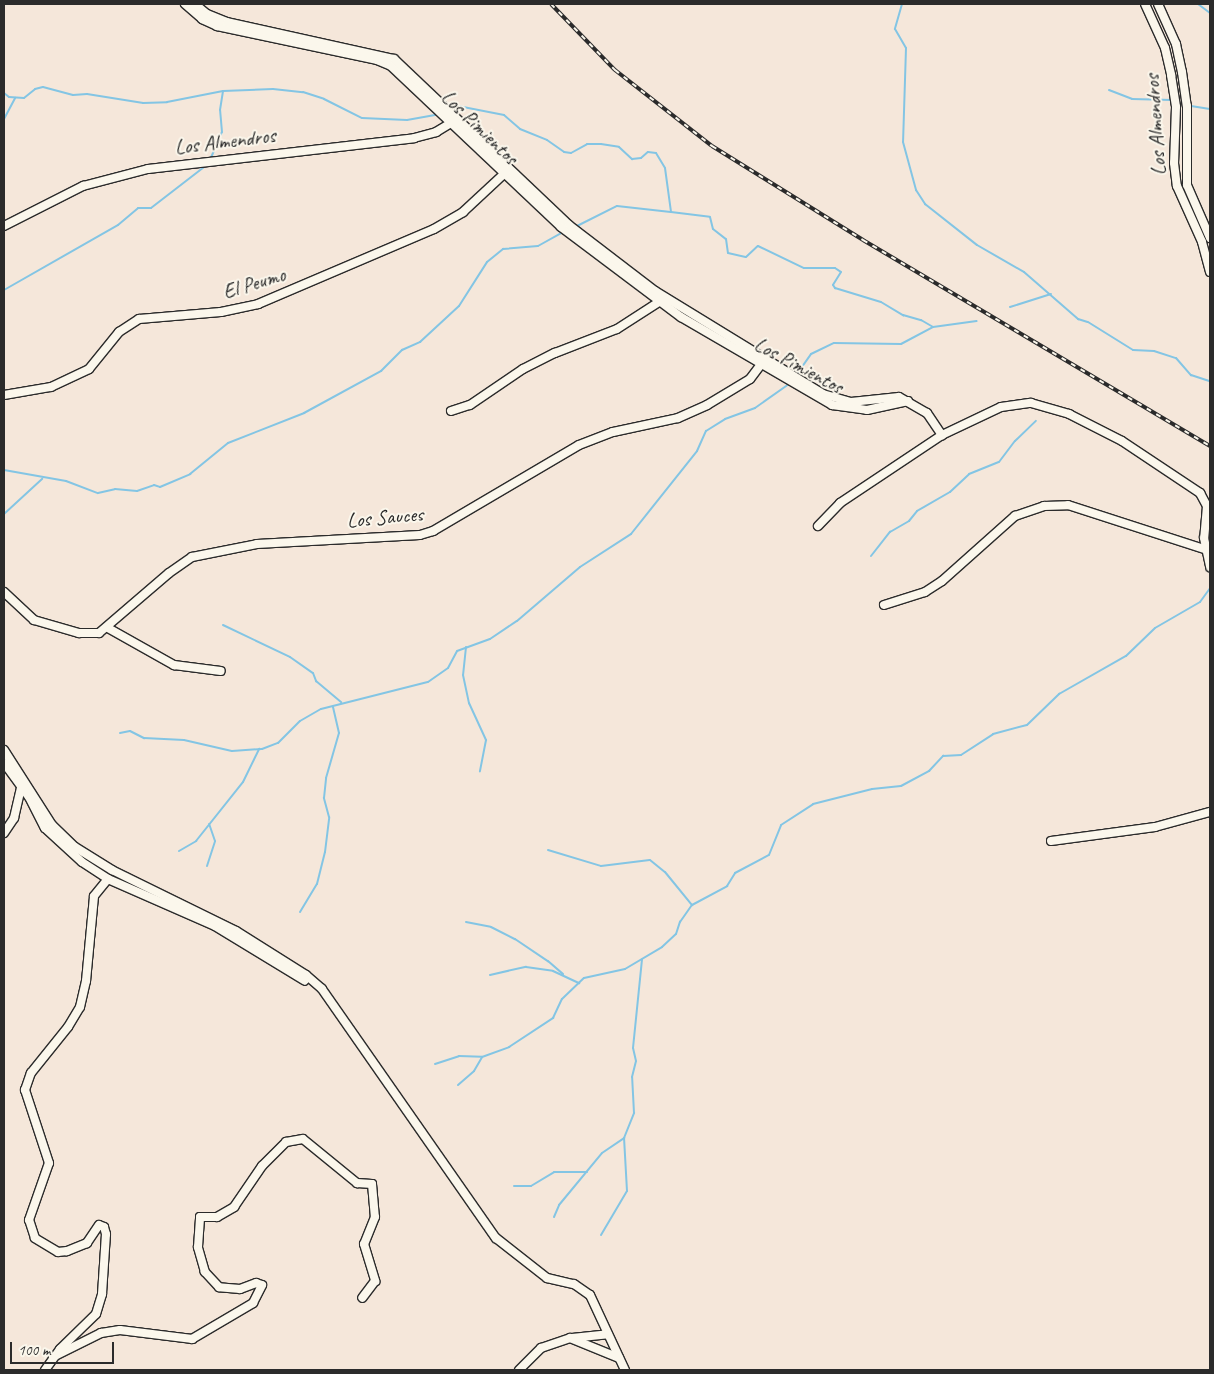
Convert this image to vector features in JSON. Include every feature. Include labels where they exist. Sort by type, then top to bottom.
[{"type":"street","name":"Los Pimientos","points":[[185,4],[202,19],[217,26],[386,63],[454,121]]},
{"type":"street","name":"Los Pimientos","points":[[195,4],[207,14],[227,22],[388,56],[408,71],[454,121],[561,227],[659,302],[816,397],[840,407],[867,410],[908,401],[927,413],[942,435]]},
{"type":"street","name":"Los Almendros","points":[[1145,4],[1165,48],[1171,75],[1176,106],[1174,163],[1177,186],[1202,242],[1210,272]]},
{"type":"street","name":"Los Almendros","points":[[1158,4],[1176,44],[1186,97],[1187,185],[1210,238]]},
{"type":"street","points":[[1163,14],[1166,4]]},
{"type":"street","name":"Los Almendros","points":[[4,226],[83,186],[148,168],[414,138],[454,121]]},
{"type":"street","name":"Los Pimientos","points":[[506,172],[628,273],[762,363]]},
{"type":"street","name":"El Peumo","points":[[4,395],[51,387],[89,369],[118,332],[139,319],[244,308],[309,284],[451,219],[506,172]]},
{"type":"street","points":[[451,411],[470,405],[523,369],[555,353],[617,329],[659,302]]},
{"type":"street","name":"Los Sauces","points":[[108,628],[169,573],[192,557],[257,544],[420,535],[434,531],[579,445],[613,432],[678,418],[707,405],[750,379],[762,363]]},
{"type":"street","points":[[818,526],[840,503],[942,435],[1002,407],[1031,403],[1069,414],[1122,441],[1200,493],[1206,506],[1204,549],[1210,566]]},
{"type":"street","points":[[884,605],[925,592],[942,581],[1015,516],[1044,506],[1068,505],[1204,549]]},
{"type":"street","points":[[4,592],[34,620],[80,633],[99,633],[108,628],[174,666],[221,671]]},
{"type":"street","points":[[4,750],[52,825],[75,847],[112,870],[236,931],[306,975],[322,989],[496,1238],[547,1278],[574,1284],[590,1295],[625,1370]]},
{"type":"street","points":[[4,763],[21,787],[45,828],[58,842],[108,879],[215,926],[305,981]]},
{"type":"street","points":[[4,833],[14,818],[21,787]]},
{"type":"street","points":[[1051,841],[1155,827],[1210,812]]},
{"type":"street","points":[[1192,818],[1194,827]]},
{"type":"street","points":[[45,1370],[53,1357],[96,1314],[102,1294],[106,1234],[104,1227],[99,1225],[87,1243],[67,1251],[58,1252],[35,1238],[29,1220],[49,1163],[25,1090],[30,1073],[68,1027],[80,1007],[86,981],[94,896],[108,879]]},
{"type":"street","points":[[53,1357],[100,1333],[120,1330],[192,1339],[253,1303],[262,1285],[256,1283],[240,1289],[219,1287],[205,1272],[198,1247],[200,1217],[217,1217],[234,1207],[262,1166],[286,1142],[303,1139],[357,1183],[372,1184],[374,1217],[364,1244],[375,1281],[362,1298]]},
{"type":"street","points":[[519,1370],[541,1348],[570,1338],[608,1334]]},
{"type":"street","points":[[570,1338],[619,1358]]},
{"type":"waterway","points":[[902,4],[895,29],[906,48],[903,142],[916,190],[925,204],[977,245],[1024,272],[1078,319],[1088,322],[1133,350],[1154,351],[1176,358],[1191,375],[1210,381]]},
{"type":"waterway","points":[[1198,4],[1210,13]]},
{"type":"waterway","points":[[4,93],[9,97],[24,98],[35,89],[43,87],[73,95],[87,94],[143,103],[167,102],[223,91],[273,89],[303,92],[324,99],[362,118],[407,120],[440,114]]},
{"type":"waterway","points":[[1109,90],[1132,99],[1172,100]]},
{"type":"waterway","points":[[210,160],[222,132],[220,110],[223,91]]},
{"type":"waterway","points":[[4,119],[15,98]]},
{"type":"waterway","points":[[451,110],[458,106],[504,115],[520,129],[547,140],[564,152],[571,153],[587,144],[601,144],[619,147],[632,159],[641,158],[648,152],[656,153],[665,168],[671,212],[710,217],[713,229],[726,239],[728,253],[746,257],[758,246],[804,268],[835,268],[841,272],[833,285],[835,288],[881,302],[903,315],[921,320],[933,327],[977,321]]},
{"type":"waterway","points":[[1191,106],[1210,109]]},
{"type":"waterway","points":[[4,290],[118,225],[138,208],[151,208],[208,164]]},
{"type":"waterway","points":[[575,227],[617,206],[671,212]]},
{"type":"waterway","points":[[4,470],[66,481],[98,493],[115,489],[137,491],[154,485],[160,487],[190,474],[228,443],[304,413],[381,371],[402,350],[420,342],[459,306],[487,262],[503,249],[538,246],[563,232]]},
{"type":"waterway","points":[[1010,307],[1051,294]]},
{"type":"waterway","points":[[797,374],[811,354],[834,343],[901,344],[933,327]]},
{"type":"waterway","points":[[120,733],[130,731],[144,738],[184,740],[232,751],[262,749],[278,743],[300,721],[321,709],[428,682],[448,668],[457,651],[490,639],[517,621],[580,567],[631,534],[697,451],[706,431],[725,419],[755,408],[789,384]]},
{"type":"waterway","points":[[871,556],[890,532],[909,521],[917,511],[950,492],[969,474],[999,462],[1015,441],[1036,421]]},
{"type":"waterway","points":[[4,514],[42,479]]},
{"type":"waterway","points":[[435,1064],[459,1056],[482,1057],[509,1047],[553,1018],[562,999],[584,978],[625,969],[662,947],[676,934],[680,922],[692,905],[727,886],[735,873],[769,855],[781,825],[813,804],[872,789],[901,786],[929,771],[943,756],[961,755],[993,734],[1027,725],[1059,694],[1126,656],[1155,628],[1200,602],[1210,588]]},
{"type":"waterway","points":[[223,625],[290,657],[313,673],[316,681],[341,702]]},
{"type":"waterway","points":[[466,647],[463,675],[469,703],[486,740],[480,771]]},
{"type":"waterway","points":[[300,912],[317,884],[325,852],[329,817],[324,798],[326,778],[339,733],[333,707]]},
{"type":"waterway","points":[[179,851],[196,841],[243,782],[259,749]]},
{"type":"waterway","points":[[207,866],[215,841],[209,824]]},
{"type":"waterway","points":[[548,850],[601,866],[650,860],[665,872],[692,905]]},
{"type":"waterway","points":[[466,922],[491,927],[515,939],[548,961],[563,974]]},
{"type":"waterway","points":[[601,1235],[627,1191],[624,1138],[634,1113],[632,1077],[636,1061],[633,1048],[642,959]]},
{"type":"waterway","points":[[490,975],[526,967],[553,971],[579,983]]},
{"type":"waterway","points":[[458,1085],[474,1071],[482,1057]]},
{"type":"waterway","points":[[554,1217],[559,1205],[602,1153],[624,1138]]},
{"type":"waterway","points":[[514,1186],[531,1186],[554,1172],[587,1172]]},
{"type":"railway","points":[[551,4],[615,70],[712,146],[863,240],[1210,446]]}]
